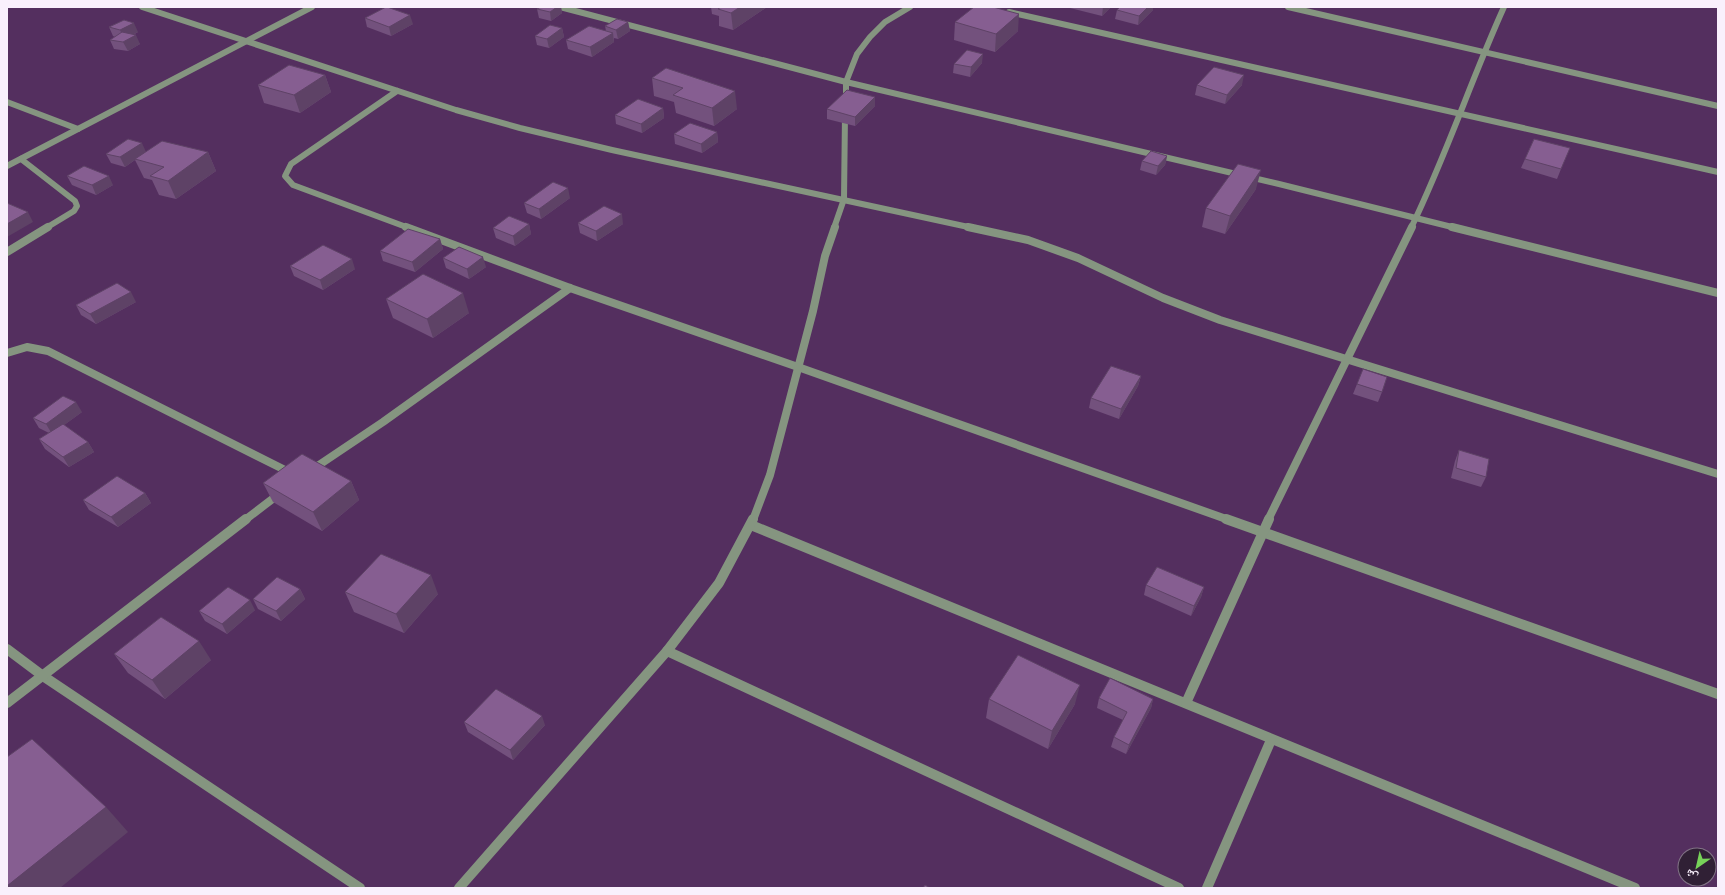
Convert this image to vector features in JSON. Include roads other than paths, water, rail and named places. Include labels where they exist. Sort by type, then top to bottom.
[{"type":"street","points":[[142,7],[456,110],[528,130],[612,150],[1028,240],[1078,258],[1163,298],[1220,320],[1718,474]]},
{"type":"street","points":[[7,166],[312,7]]},
{"type":"street","points":[[560,7],[846,82],[1164,156],[1718,293]]},
{"type":"street","points":[[459,888],[667,651],[719,583],[752,525],[770,475],[825,256],[844,199],[846,82],[857,54],[870,37],[885,22],[910,7]]},
{"type":"street","points":[[1288,7],[1718,106]]},
{"type":"street","points":[[1186,703],[1263,531],[1416,218],[1460,114],[1484,51],[1504,7]]},
{"type":"street","points":[[1001,10],[1718,172]]},
{"type":"street","points":[[397,91],[291,164],[285,176],[293,185],[570,288],[1263,531],[1718,694]]},
{"type":"street","points":[[7,102],[78,129]]},
{"type":"street","points":[[7,252],[74,211],[78,206],[75,201],[21,159]]},
{"type":"street","points":[[7,353],[27,347],[48,351],[304,476],[383,422],[570,288]]},
{"type":"street","points":[[7,703],[288,488]]},
{"type":"street","points":[[752,525],[1186,703],[1271,740],[1635,888]]},
{"type":"street","points":[[7,650],[43,676],[360,888]]},
{"type":"street","points":[[667,651],[1179,888]]},
{"type":"street","points":[[1207,888],[1271,740]]}]
